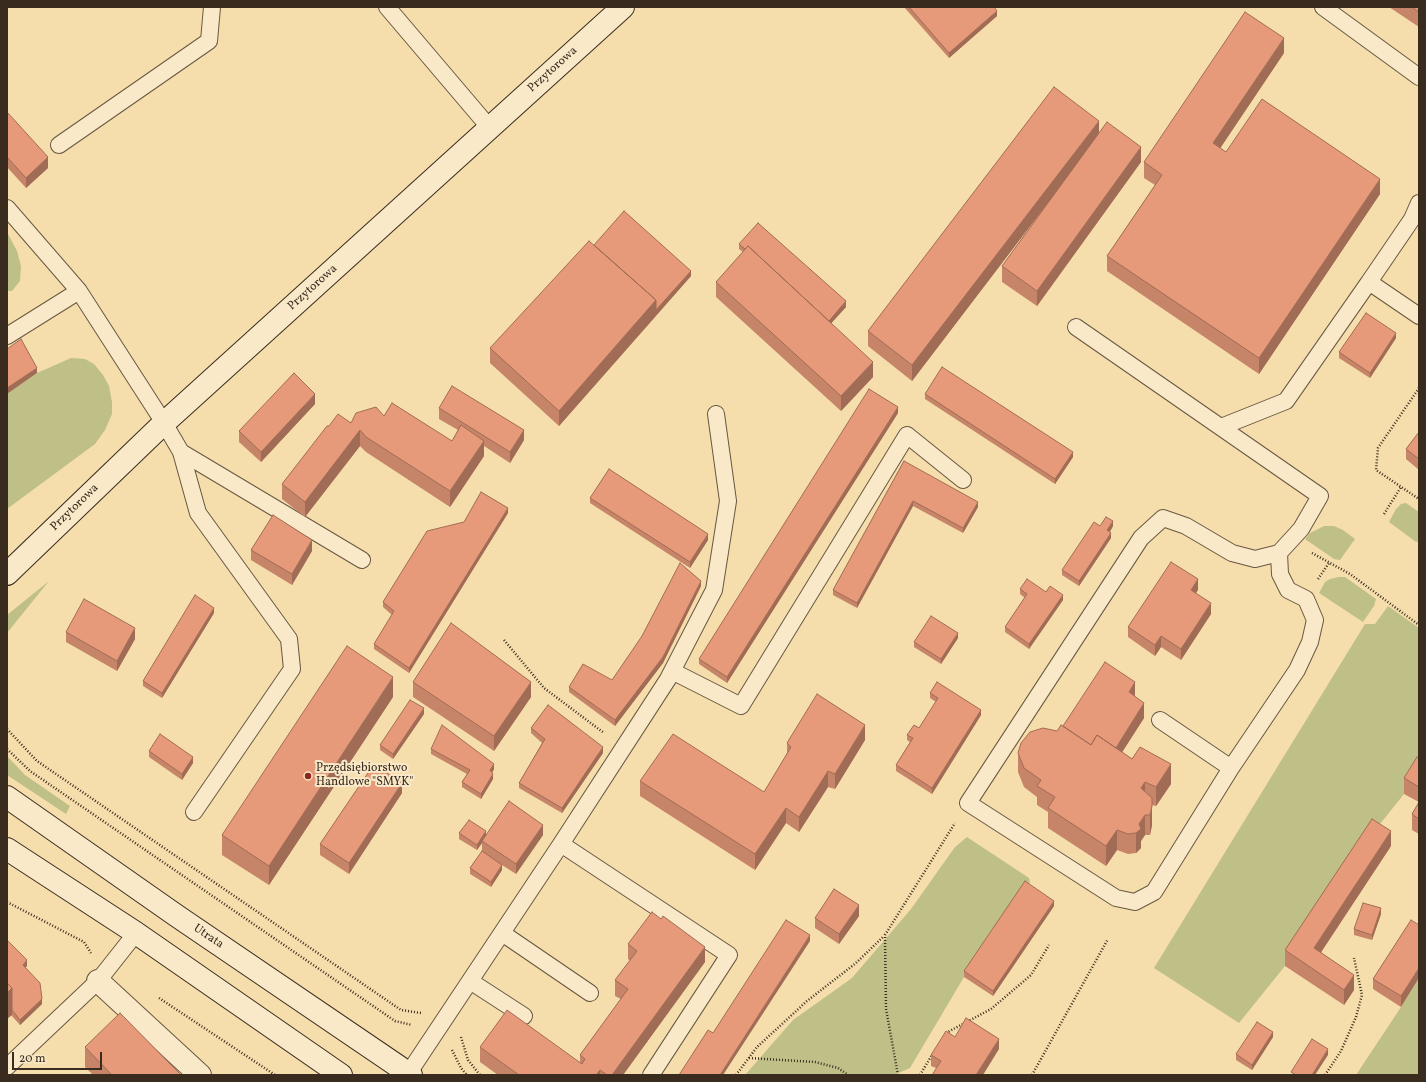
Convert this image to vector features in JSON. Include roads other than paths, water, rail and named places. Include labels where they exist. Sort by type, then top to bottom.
[{"type":"street","name":"Przytorowa","points":[[7,574],[164,423],[489,127],[624,7]]},
{"type":"street","name":"Utrata","points":[[7,797],[177,916],[410,1074]]},
{"type":"street","points":[[7,849],[136,933],[341,1075]]},
{"type":"street","points":[[98,981],[200,1075]]},
{"type":"lane","points":[[59,146],[209,41],[212,7]]},
{"type":"lane","points":[[387,7],[489,127]]},
{"type":"lane","points":[[1323,7],[1419,77]]},
{"type":"lane","points":[[1221,427],[1286,401],[1412,219],[1419,203]]},
{"type":"lane","points":[[7,208],[79,291],[181,452],[198,513],[289,639],[292,669],[194,812]]},
{"type":"lane","points":[[1369,282],[1419,316]]},
{"type":"lane","points":[[7,336],[79,291]]},
{"type":"lane","points":[[1076,327],[1320,496],[1301,529],[1279,553],[1255,559],[1232,553],[1186,526],[1163,518],[1141,538],[968,803],[1116,898],[1136,902],[1154,892],[1231,768],[1297,670],[1310,642],[1315,620],[1306,599],[1288,590],[1280,574],[1279,553]]},
{"type":"lane","points":[[410,1074],[624,748],[672,671],[714,590],[728,501],[716,414]]},
{"type":"lane","points":[[672,671],[741,706],[907,434],[963,480]]},
{"type":"lane","points":[[181,452],[362,560]]},
{"type":"lane","points":[[1160,720],[1231,768]]},
{"type":"lane","points":[[561,844],[729,956],[650,1075]]},
{"type":"lane","points":[[7,1067],[98,981],[136,933]]},
{"type":"lane","points":[[502,933],[590,993]]},
{"type":"lane","points":[[470,981],[524,1016]]},
{"type":"place","name":"Przędsiębiorstwo Handlowe \"SMYK\"","points":[[308,776]]}]
